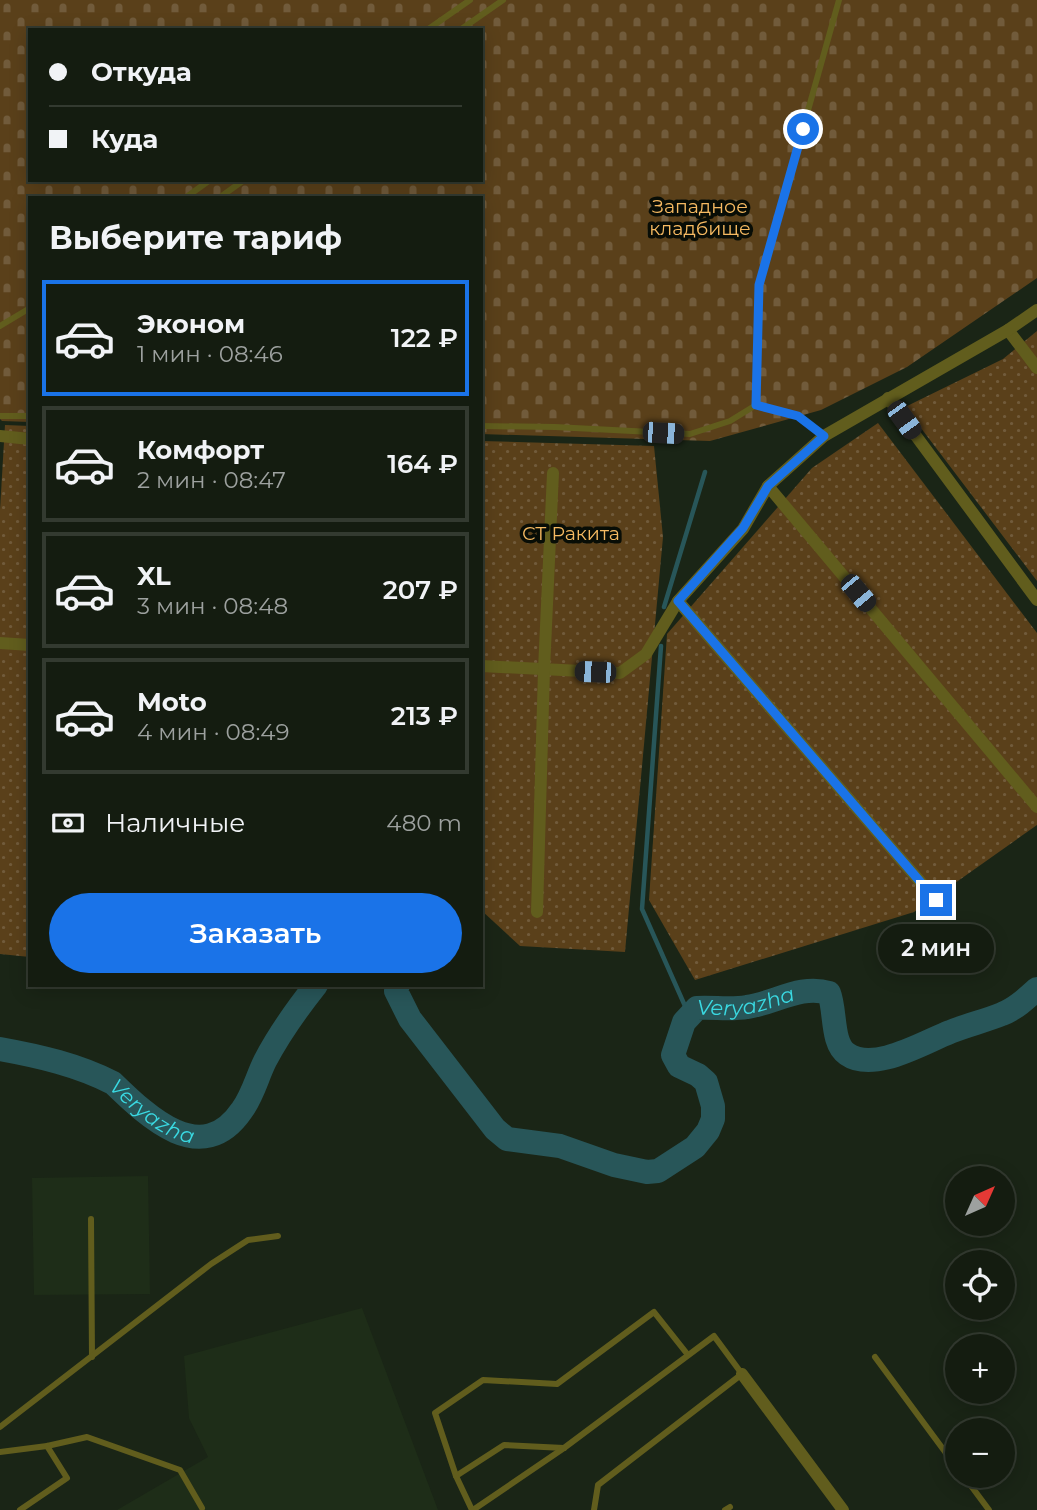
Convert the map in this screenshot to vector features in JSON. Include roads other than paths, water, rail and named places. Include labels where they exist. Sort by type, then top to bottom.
[{"type":"street","points":[[483,666],[620,673],[646,654],[678,601],[743,528],[768,486],[824,436],[1008,330],[1037,310]]},
{"type":"street","points":[[1008,330],[1037,368]]},
{"type":"street","points":[[888,398],[1037,600]]},
{"type":"street","points":[[0,436],[28,439]]},
{"type":"street","points":[[537,912],[553,473]]},
{"type":"street","points":[[768,486],[1037,807]]},
{"type":"street","points":[[678,601],[936,900]]},
{"type":"street","points":[[0,643],[28,645]]},
{"type":"street","points":[[742,1374],[843,1510]]},
{"type":"lane","points":[[431,28],[470,0]]},
{"type":"lane","points":[[463,28],[503,0]]},
{"type":"lane","points":[[756,405],[759,285],[839,0]]},
{"type":"lane","points":[[188,196],[207,182]]},
{"type":"lane","points":[[222,196],[241,182]]},
{"type":"lane","points":[[0,326],[28,309]]},
{"type":"lane","points":[[483,426],[690,434],[730,421],[756,405],[798,416],[824,436]]},
{"type":"lane","points":[[0,416],[28,416]]},
{"type":"lane","points":[[91,1219],[92,1357]]},
{"type":"lane","points":[[0,1427],[231,1250],[248,1240],[278,1236]]},
{"type":"lane","points":[[594,1510],[598,1485],[742,1374],[714,1336],[564,1448],[472,1510],[456,1476],[435,1413],[482,1380],[557,1384],[654,1312],[688,1355]]},
{"type":"lane","points":[[876,1357],[945,1452]]},
{"type":"lane","points":[[0,1452],[87,1437],[180,1470],[202,1508]]},
{"type":"lane","points":[[456,1476],[504,1445],[564,1448]]},
{"type":"lane","points":[[20,1510],[66,1478],[47,1446]]},
{"type":"lane","points":[[973,1488],[989,1510]]},
{"type":"waterway","points":[[664,607],[705,472]]},
{"type":"waterway","points":[[661,646],[642,909],[689,1015]]},
{"type":"waterway","name":"Veryazha","points":[[0,1049],[86,1071],[113,1083],[142,1110],[176,1131],[193,1136],[210,1135],[226,1127],[242,1110],[276,1041],[314,987]]},
{"type":"waterway","name":"Veryazha","points":[[397,987],[396,991],[410,1019],[495,1129],[507,1139],[560,1146],[614,1165],[647,1172],[658,1171],[695,1147],[708,1131],[713,1119],[713,1106],[706,1082],[679,1066],[673,1055],[684,1022],[697,1008],[741,1008],[798,992],[829,993],[836,1035],[842,1049],[858,1059],[871,1060],[899,1054],[1002,1014],[1016,1007],[1037,989]]},
{"type":"park label","name":"Западное кладбище","points":[[700,217]]},
{"type":"park label","name":"СТ Ракита","points":[[571,533]]}]
